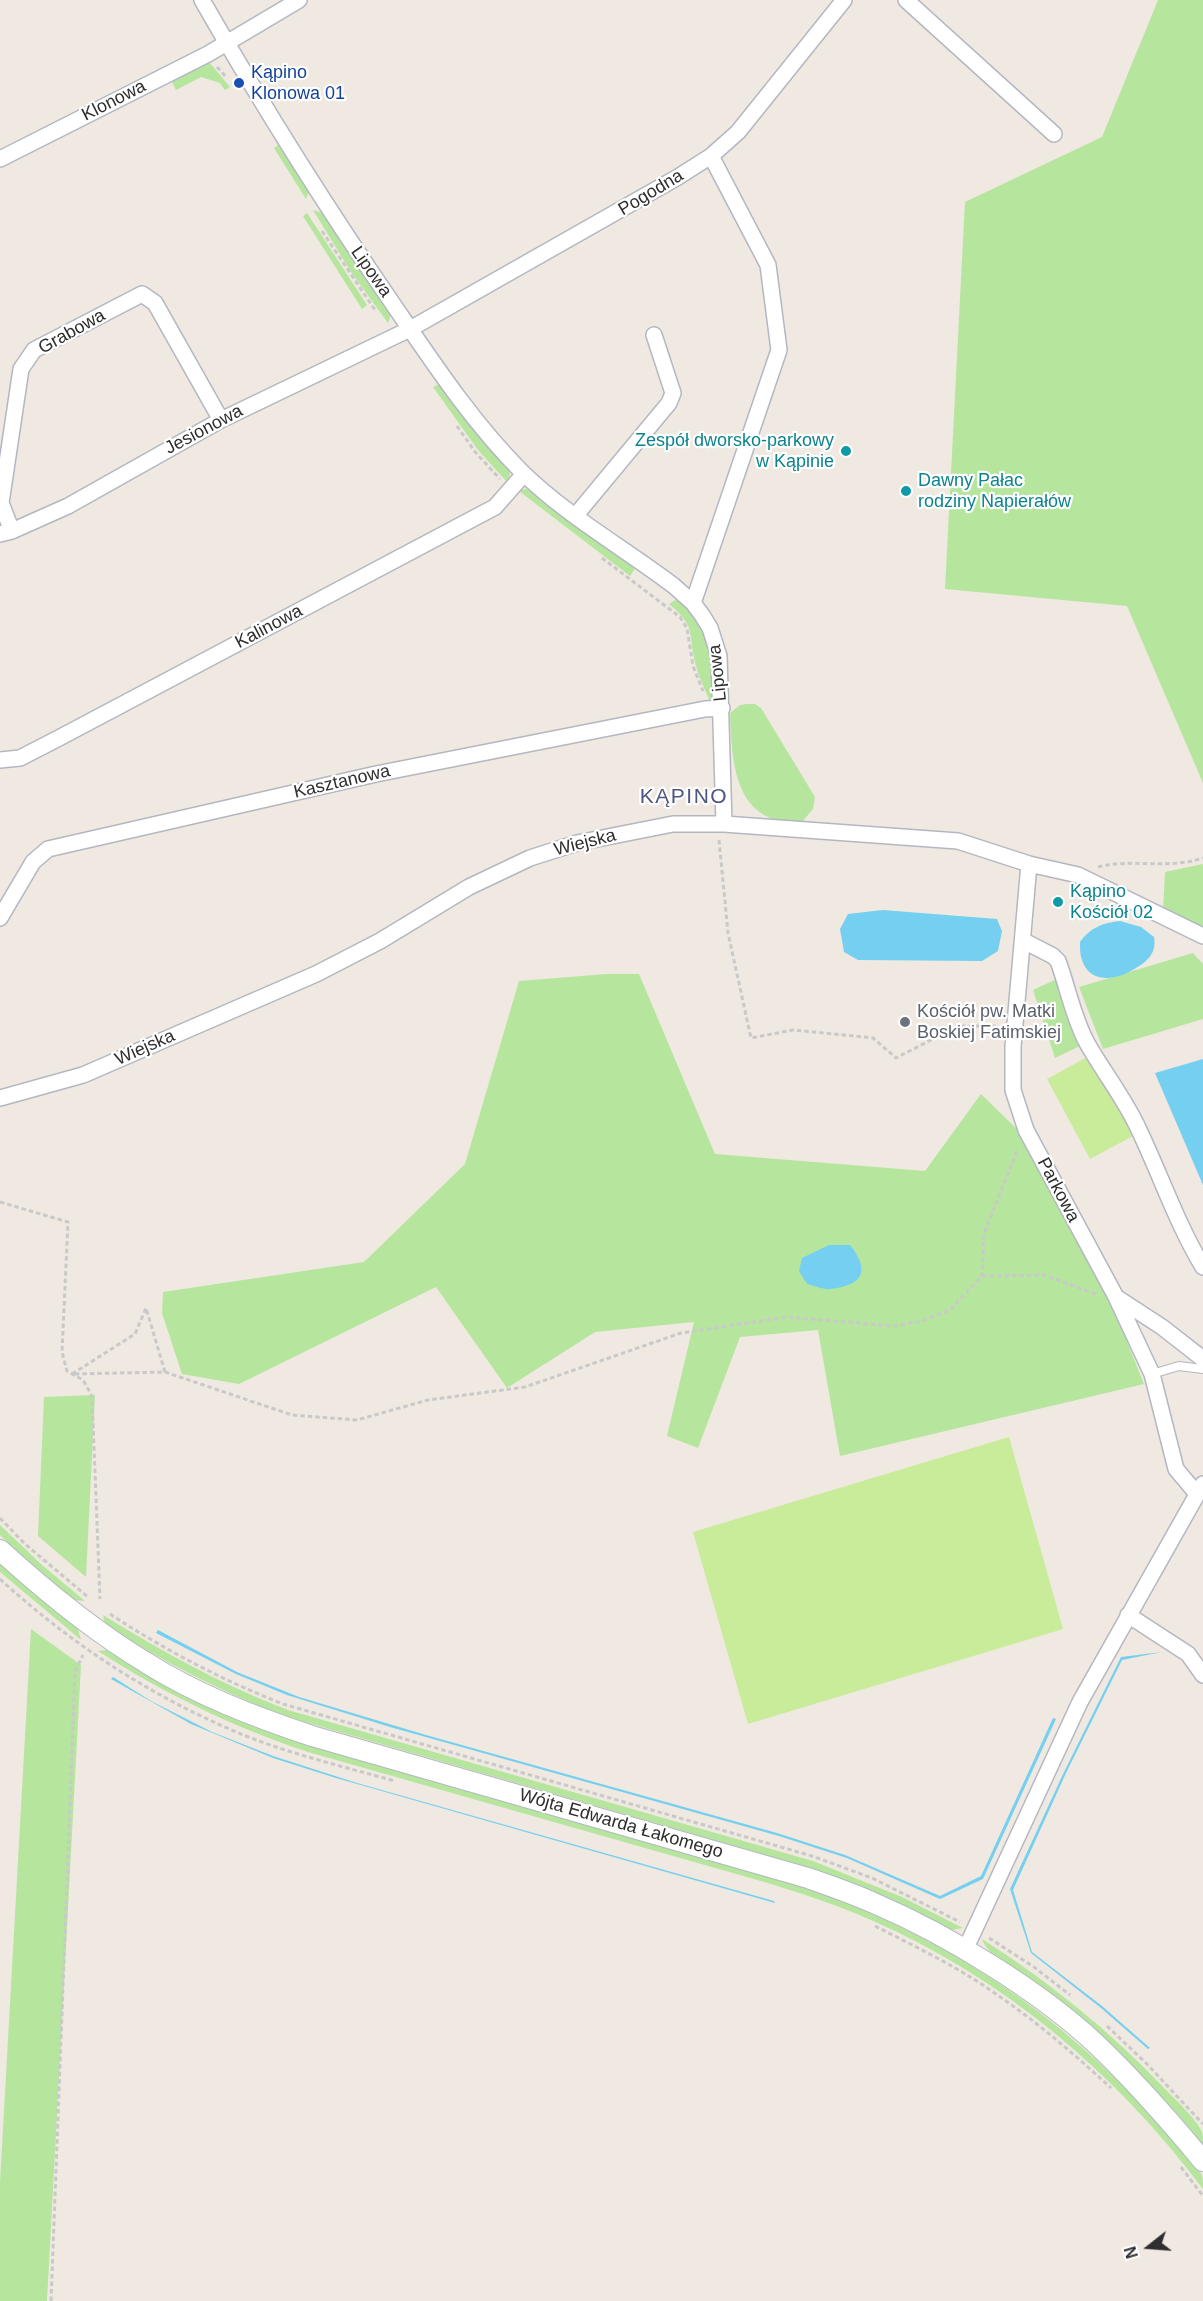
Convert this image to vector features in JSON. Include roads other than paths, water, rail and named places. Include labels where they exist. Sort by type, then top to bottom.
[{"type":"street","name":"Lipowa","points":[[202,0],[341,229],[484,430],[524,474],[576,515],[665,579],[693,603],[710,628],[719,656],[724,824]]},
{"type":"street","name":"Klonowa","points":[[0,159],[227,43],[299,0]]},
{"type":"street","name":"Pogodna","points":[[410,329],[631,205],[711,156],[738,132],[844,0]]},
{"type":"street","points":[[906,0],[1054,134]]},
{"type":"street","points":[[693,603],[779,350],[768,265],[711,156]]},
{"type":"street","name":"Grabowa","points":[[6,533],[1,503],[21,369],[34,350],[142,294],[155,303],[221,420]]},
{"type":"street","name":"Jesionowa","points":[[6,533],[68,506],[221,420],[410,329]]},
{"type":"street","points":[[576,515],[669,403],[673,393],[654,335]]},
{"type":"street","name":"Kalinowa","points":[[0,760],[20,758],[495,507],[524,474]]},
{"type":"street","name":"Kasztanowa","points":[[0,918],[33,862],[48,849],[376,774],[705,709],[722,708]]},
{"type":"street","name":"Wiejska","points":[[0,1098],[83,1075],[316,974],[380,940],[469,887],[530,858],[577,843],[673,824],[724,824],[958,841],[1029,864],[1078,875],[1203,936]]},
{"type":"street","name":"Parkowa","points":[[1029,864],[1015,1026],[1013,1090],[1026,1130],[1116,1297],[1152,1374],[1176,1469],[1200,1489]]},
{"type":"street","points":[[1024,941],[1058,961],[1073,1010],[1087,1043],[1136,1123],[1181,1226],[1203,1267]]},
{"type":"street","points":[[1116,1297],[1162,1327],[1203,1359]]},
{"type":"street","points":[[965,1950],[1080,1702],[1200,1489]]},
{"type":"street","name":"Wójta Edwarda Łakomego","points":[[0,1550],[42,1588],[146,1663],[212,1698],[258,1718],[312,1736],[808,1878],[877,1904],[965,1950],[1027,1990],[1094,2042],[1159,2108],[1203,2161]]},
{"type":"street","points":[[1128,1615],[1188,1654],[1203,1675]]},
{"type":"lane","points":[[1152,1374],[1179,1366],[1203,1369]]},
{"type":"water","points":[[883,910],[997,919],[1002,931],[998,951],[982,961],[858,960],[844,952],[840,929],[848,914]]},
{"type":"water","points":[[1120,921],[1141,927],[1154,937],[1152,953],[1144,962],[1122,975],[1109,978],[1095,976],[1085,967],[1080,953],[1080,942],[1098,927]]},
{"type":"water","points":[[1203,1059],[1203,1185],[1155,1073]]},
{"type":"water","points":[[829,1245],[850,1245],[860,1262],[860,1275],[857,1280],[851,1284],[831,1289],[807,1284],[799,1271],[802,1258]]},
{"type":"water","points":[[158,1630],[237,1672],[299,1697],[777,1833],[845,1855],[940,1896],[981,1876],[1053,1718],[1056,1719],[983,1879],[940,1899],[847,1858],[779,1836],[390,1727],[287,1695],[236,1674],[156,1633]]},
{"type":"water","points":[[1162,1652],[1122,1660],[1066,1773],[1013,1890],[1032,1952],[1102,2006],[1150,2048],[1148,2049],[1101,2008],[1031,1953],[1010,1889],[1121,1657]]},
{"type":"water","points":[[113,1677],[151,1701],[212,1732],[273,1756],[357,1783],[775,1903],[336,1778],[273,1758],[191,1724],[111,1679]]},
{"type":"place","name":"Kąpino Klonowa 01","points":[[239,83]]},
{"type":"place","name":"Zespół dworsko-parkowy w Kąpinie","points":[[846,451]]},
{"type":"place","name":"Dawny Pałac rodziny Napierałów","points":[[906,491]]},
{"type":"place","name":"Kąpino Kościół 02","points":[[1058,902]]},
{"type":"place","name":"Kościół pw. Matki Boskiej Fatimskiej","points":[[905,1022]]},
{"type":"district","name":"KĄPINO","points":[[684,797]]}]
